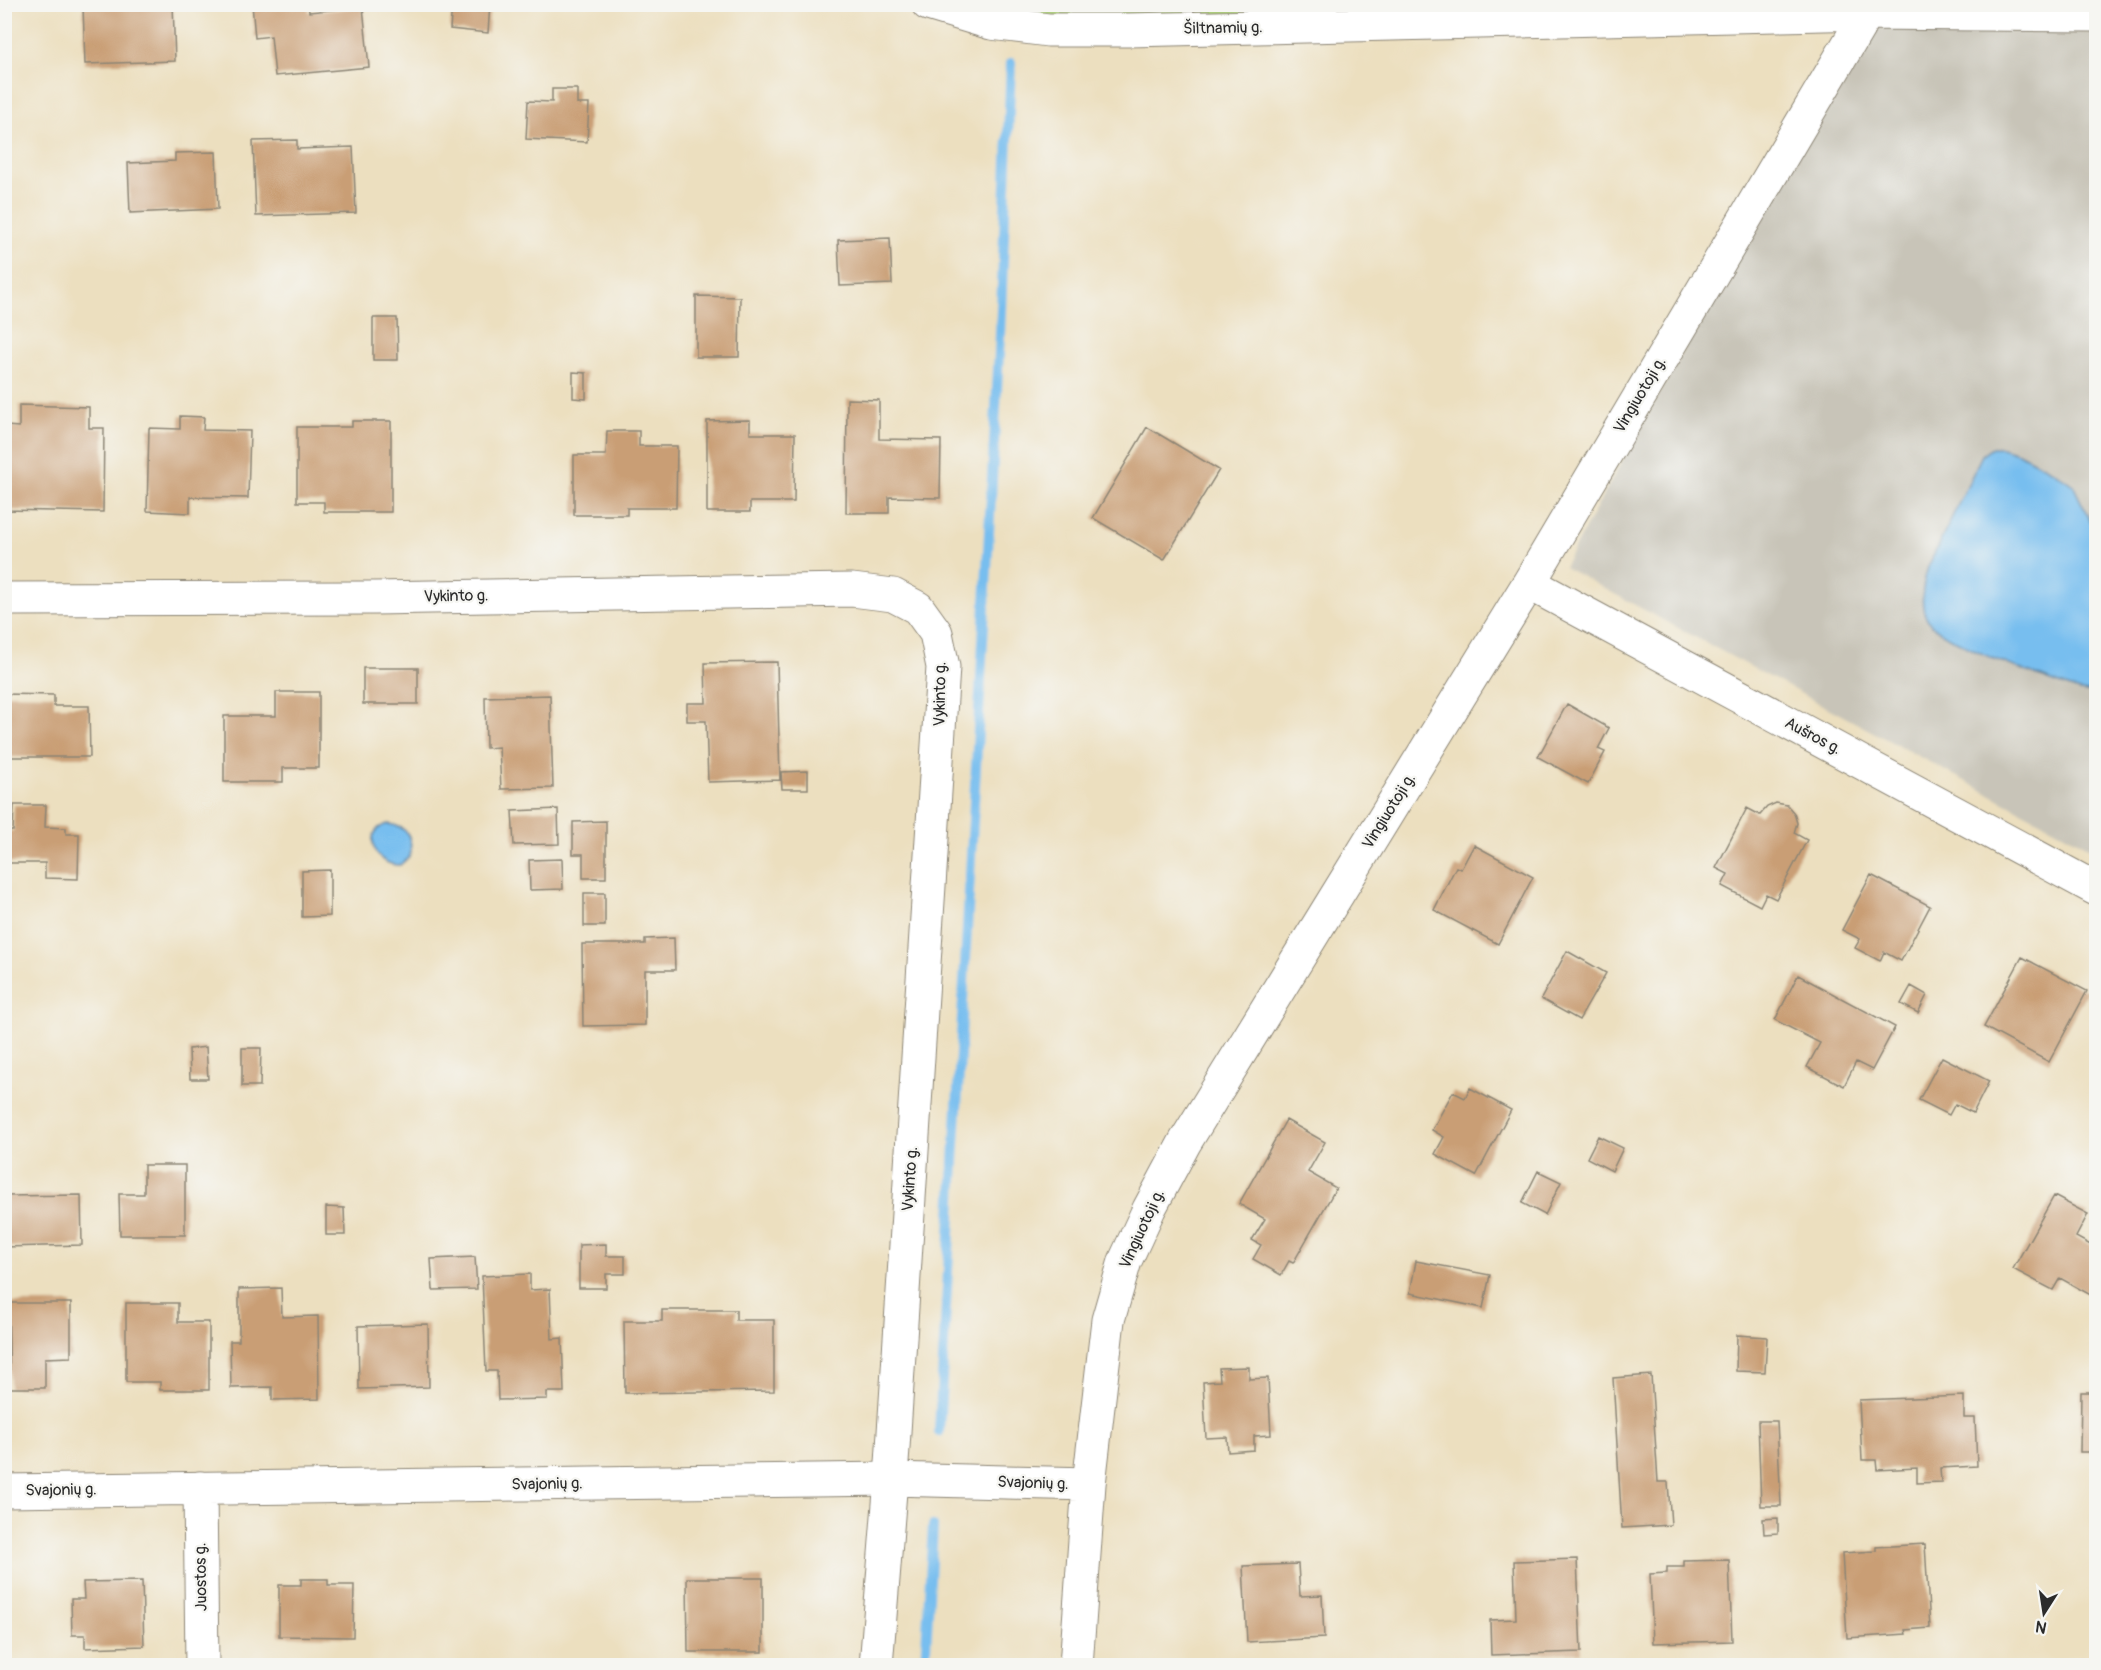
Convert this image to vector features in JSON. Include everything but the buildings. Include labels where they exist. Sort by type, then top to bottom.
[{"type":"street","name":"Šiltnamių g.","points":[[928,4],[991,23],[1048,30],[1867,13],[2097,15]]},
{"type":"street","name":"Vingiuotoji g.","points":[[1076,1665],[1089,1485],[1108,1320],[1125,1261],[1149,1209],[1191,1132],[1529,583],[1867,13]]},
{"type":"street","name":"Aušros g.","points":[[1529,583],[2097,889]]},
{"type":"street","name":"Vykinto g.","points":[[4,599],[375,598],[852,590],[893,595],[918,608],[936,633],[943,667],[891,1479],[876,1665]]},
{"type":"street","name":"Svajonių g.","points":[[4,1491],[891,1479],[1089,1485]]},
{"type":"street","name":"Juostos g.","points":[[200,1488],[202,1665]]},
{"type":"shaded area","points":[[1867,13],[2096,15],[2096,851],[1564,567]]},
{"type":"green space","points":[[992,4],[2096,5],[991,23]]},
{"type":"water","points":[[1992,448],[2002,448],[2018,453],[2053,471],[2073,485],[2096,533],[2096,693],[2079,691],[1975,651],[1938,630],[1925,615],[1922,594],[1928,567],[1982,455]]},
{"type":"water","points":[[388,824],[400,827],[410,839],[409,857],[400,865],[383,860],[374,847],[375,833]]},
{"type":"waterway","points":[[939,1432],[1000,335],[1011,63]]},
{"type":"waterway","points":[[925,1666],[933,1526]]}]
